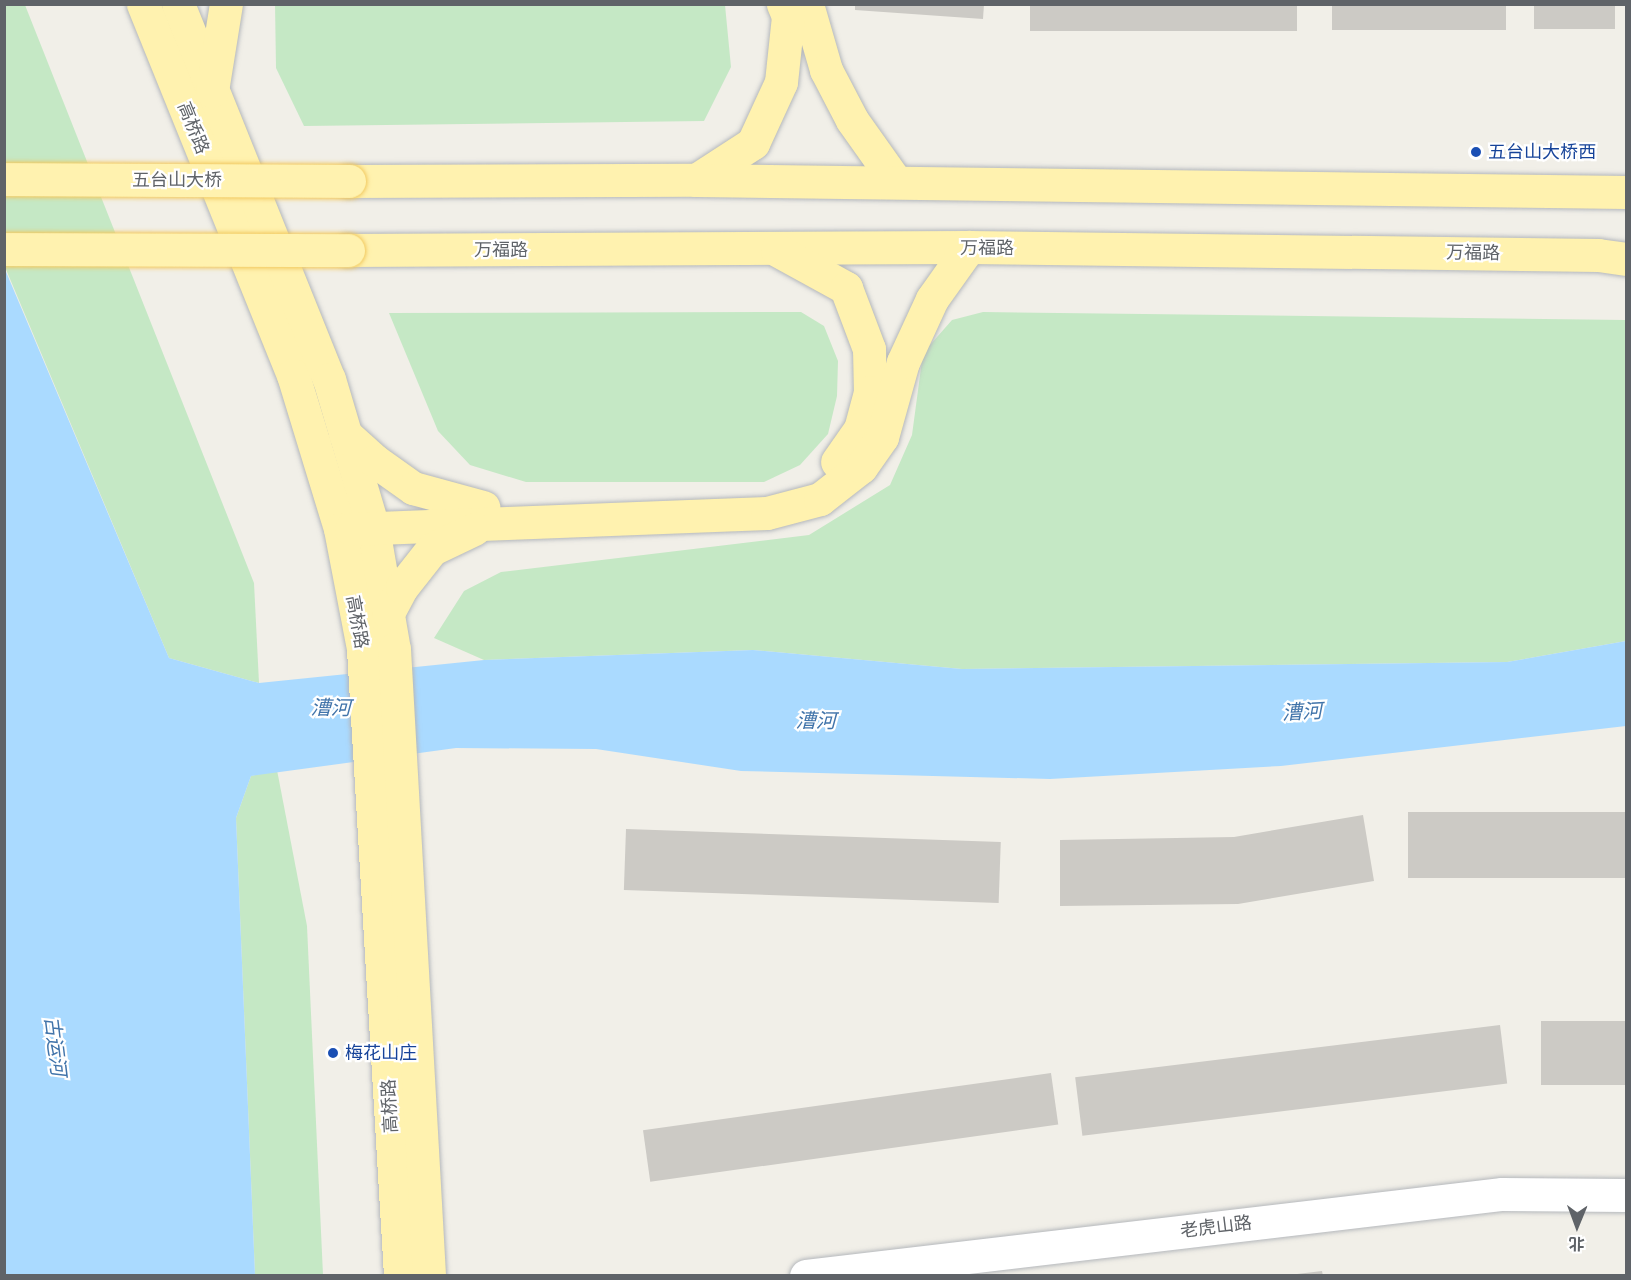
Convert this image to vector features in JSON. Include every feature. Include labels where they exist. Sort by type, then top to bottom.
[{"type":"main road","name":"高桥路","points":[[143,4],[354,520],[388,613],[378,649]]},
{"type":"main road","name":"高桥路","points":[[178,4],[329,379],[345,434],[354,520],[378,649],[386,791],[400,1275]]},
{"type":"main road","points":[[212,93],[226,4]]},
{"type":"main road","points":[[696,180],[753,143],[781,82],[788,16],[783,4]]},
{"type":"main road","points":[[807,4],[826,70],[852,120],[896,182]]},
{"type":"main road","name":"五台山大桥","points":[[4,179],[696,180]]},
{"type":"main road","points":[[696,180],[1626,192]]},
{"type":"main road","points":[[354,520],[484,515],[767,513],[819,499],[861,467],[882,437],[903,362],[932,299],[969,247]]},
{"type":"main road","name":"万福路","points":[[4,249],[777,250],[969,247],[1599,255],[1626,259]]},
{"type":"main road","points":[[345,434],[375,461],[413,488],[484,515],[764,495],[807,482],[843,458],[860,429],[870,392],[869,349],[846,288],[777,250]]},
{"type":"main road","points":[[388,613],[402,587],[432,549],[484,515]]},
{"type":"main road","name":"高桥路","points":[[386,791],[429,1275]]},
{"type":"street","name":"老虎山路","points":[[806,1275],[1502,1194],[1626,1195]]},
{"type":"green space","points":[[275,4],[725,5],[731,67],[704,121],[304,126],[276,68]]},
{"type":"green space","points":[[4,5],[25,5],[254,583],[259,683],[169,658],[5,267]]},
{"type":"green space","points":[[801,312],[824,326],[838,361],[837,396],[828,434],[800,465],[764,482],[526,482],[470,465],[438,431],[389,313]]},
{"type":"green space","points":[[983,312],[1626,320],[1626,641],[1507,662],[962,669],[753,650],[484,660],[434,638],[464,591],[501,572],[809,535],[890,485],[912,435],[923,353],[952,320]]},
{"type":"green space","points":[[277,770],[307,926],[323,1275],[255,1275],[236,818],[251,776]]},
{"type":"water","points":[[4,267],[169,658],[259,683],[484,660],[753,650],[962,669],[1507,662],[1626,641],[1626,726],[1281,766],[1050,779],[741,771],[596,749],[456,748],[251,776],[236,818],[255,1275],[5,1275]]},
{"type":"building","points":[[855,4],[984,4],[983,19],[855,10]]},
{"type":"building","points":[[1030,4],[1297,4],[1297,31],[1030,31]]},
{"type":"building","points":[[1332,4],[1506,4],[1506,30],[1332,30]]},
{"type":"building","points":[[1534,4],[1615,4],[1615,29],[1534,29]]},
{"type":"building","points":[[1408,812],[1626,812],[1626,878],[1408,878]]},
{"type":"building","points":[[1363,815],[1374,881],[1238,904],[1060,906],[1060,840],[1234,837]]},
{"type":"building","points":[[626,829],[1001,842],[999,903],[624,890]]},
{"type":"building","points":[[1541,1021],[1626,1021],[1626,1085],[1541,1085]]},
{"type":"building","points":[[1500,1025],[1507,1084],[1082,1136],[1075,1077]]},
{"type":"building","points":[[1051,1073],[1058,1124],[650,1182],[643,1130]]},
{"type":"building","points":[[1322,1271],[1323,1276],[1297,1276],[1297,1274]]},
{"type":"place","name":"五台山大桥西","points":[[1476,152]]},
{"type":"place","name":"梅花山庄","points":[[333,1053]]},
{"type":"water label","name":"漕河","points":[[331,707]]},
{"type":"water label","name":"漕河","points":[[1302,711]]},
{"type":"water label","name":"漕河","points":[[816,720]]},
{"type":"water label","name":"古运河","points":[[56,1046]]}]
